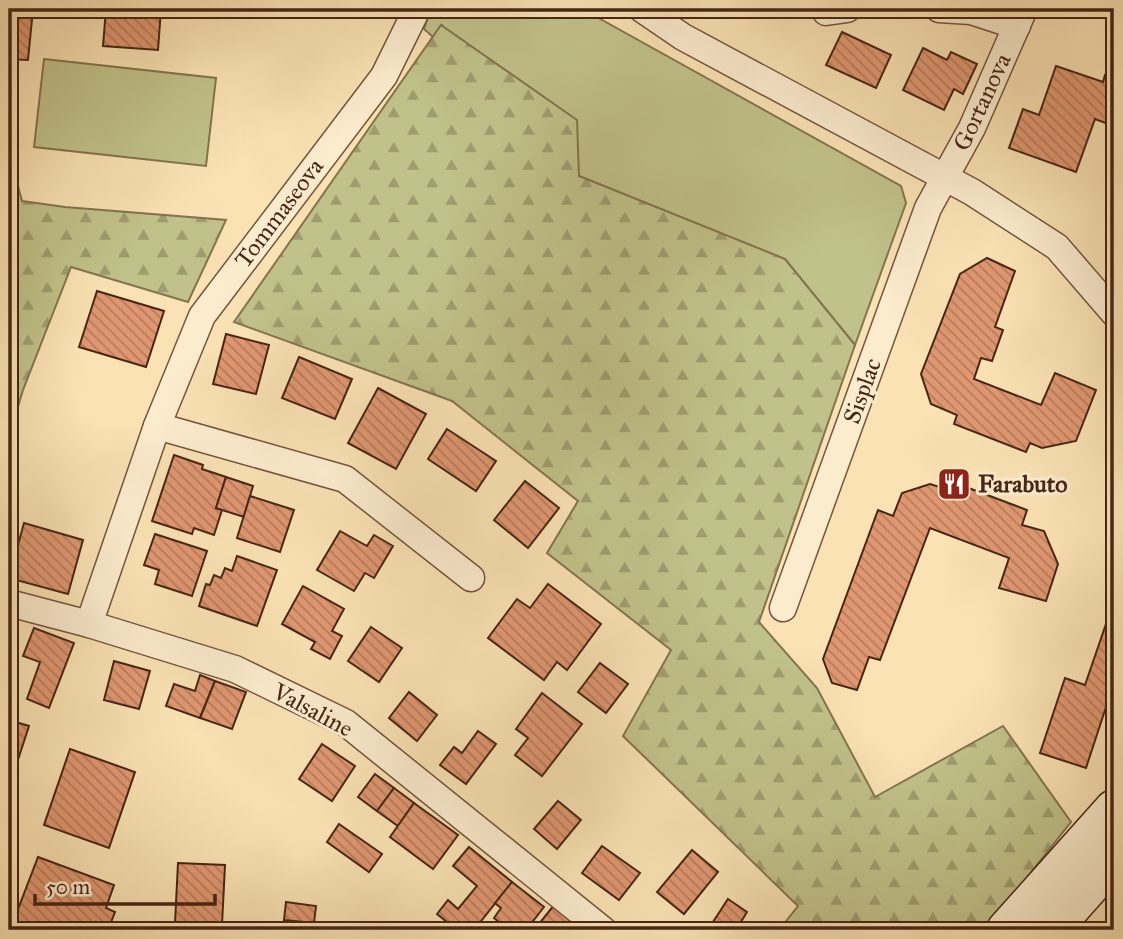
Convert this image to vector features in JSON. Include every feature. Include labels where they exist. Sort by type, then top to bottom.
[{"type":"main road","points":[[1006,930],[1114,809]]},
{"type":"main road","points":[[1051,930],[1114,859]]},
{"type":"street","name":"Tommaseova","points":[[89,624],[157,426],[202,316],[384,76],[417,9]]},
{"type":"street","points":[[642,9],[683,37],[946,176],[1057,247],[1114,313]]},
{"type":"street","name":"Gortanova","points":[[939,9],[1021,18],[972,128],[946,176]]},
{"type":"street","name":"Sisplac","points":[[782,608],[928,208],[946,176]]},
{"type":"street","points":[[157,426],[345,480],[471,578]]},
{"type":"street","name":"Valsaline","points":[[9,603],[89,624],[235,669],[346,723],[603,930]]},
{"type":"green space","points":[[431,9],[586,9],[901,186],[906,203],[855,345],[785,259],[579,176],[442,25],[433,37],[424,29]]},
{"type":"green space","points":[[441,25],[577,120],[579,176],[785,259],[855,345],[759,622],[817,688],[875,797],[1003,726],[1071,822],[985,930],[779,930],[798,906],[623,736],[671,650],[547,553],[578,501],[452,401],[234,322]]},
{"type":"green space","points":[[44,59],[216,78],[206,166],[34,147]]},
{"type":"green space","points":[[9,153],[22,201],[226,220],[188,302],[71,267],[23,390],[9,436]]},
{"type":"building","points":[[9,9],[33,9],[28,60],[9,59]]},
{"type":"building","points":[[106,9],[161,9],[158,50],[103,46]]},
{"type":"building","points":[[842,32],[891,55],[876,88],[826,65]]},
{"type":"building","points":[[923,48],[947,60],[951,52],[977,64],[963,94],[954,89],[944,110],[903,90]]},
{"type":"building","points":[[1056,66],[1103,82],[1105,75],[1114,78],[1114,126],[1095,119],[1076,172],[1009,148],[1023,109],[1039,115]]},
{"type":"building","points":[[987,258],[1015,271],[995,327],[1003,330],[992,361],[981,358],[974,379],[1041,405],[1055,373],[1096,390],[1076,441],[1042,448],[1030,443],[1026,452],[954,424],[957,415],[931,404],[921,374],[960,274]]},
{"type":"building","points":[[97,291],[164,311],[146,367],[79,347]]},
{"type":"building","points":[[226,334],[269,345],[256,394],[213,384]]},
{"type":"building","points":[[299,357],[352,379],[335,419],[282,398]]},
{"type":"building","points":[[378,388],[426,414],[396,469],[348,443]]},
{"type":"building","points":[[447,429],[496,461],[476,491],[428,459]]},
{"type":"building","points":[[174,455],[226,477],[216,508],[222,510],[214,535],[194,528],[192,534],[152,521]]},
{"type":"building","points":[[226,477],[253,486],[244,517],[216,508]]},
{"type":"building","points":[[525,481],[559,508],[528,548],[494,520]]},
{"type":"building","points":[[950,481],[1027,510],[1022,525],[1044,531],[1058,564],[1046,601],[999,588],[1009,558],[930,528],[880,660],[869,657],[857,690],[832,683],[823,659],[878,510],[893,516],[902,493],[930,484],[946,489]]},
{"type":"building","points":[[250,496],[294,510],[280,552],[237,538]]},
{"type":"building","points":[[24,523],[83,540],[68,594],[9,578]]},
{"type":"building","points":[[340,531],[367,546],[374,535],[393,546],[374,578],[365,573],[354,591],[317,570]]},
{"type":"building","points":[[155,534],[207,551],[192,596],[155,584],[159,570],[144,565]]},
{"type":"building","points":[[237,556],[277,570],[257,626],[199,606],[206,584],[210,585],[214,575],[221,578],[225,568],[232,571]]},
{"type":"building","points":[[1114,581],[1114,602],[1108,599]]},
{"type":"building","points":[[548,584],[601,624],[567,670],[557,662],[544,680],[488,638],[517,599],[530,608]]},
{"type":"building","points":[[303,586],[344,609],[332,631],[342,636],[330,659],[311,649],[315,642],[282,624]]},
{"type":"building","points":[[1106,624],[1114,626],[1114,707],[1107,704],[1086,768],[1040,753],[1065,678],[1085,685]]},
{"type":"building","points":[[371,627],[402,648],[379,682],[348,661]]},
{"type":"building","points":[[34,628],[74,643],[49,708],[27,699],[40,662],[23,656]]},
{"type":"building","points":[[114,661],[150,671],[139,709],[104,700]]},
{"type":"building","points":[[600,663],[628,684],[606,713],[578,692]]},
{"type":"building","points":[[200,675],[215,681],[200,718],[166,706],[174,684],[195,691]]},
{"type":"building","points":[[215,681],[246,692],[232,729],[200,718]]},
{"type":"building","points":[[409,692],[437,715],[417,741],[389,718]]},
{"type":"building","points":[[542,693],[582,724],[542,776],[515,755],[528,738],[516,729]]},
{"type":"building","points":[[9,720],[29,726],[11,781],[9,780]]},
{"type":"building","points":[[478,731],[496,744],[466,784],[440,765],[454,747],[462,753]]},
{"type":"building","points":[[322,744],[355,766],[332,801],[299,779]]},
{"type":"building","points":[[70,749],[135,772],[109,848],[44,825]]},
{"type":"building","points":[[375,774],[394,788],[377,811],[358,797]]},
{"type":"building","points":[[394,788],[414,803],[398,826],[377,811]]},
{"type":"building","points":[[558,801],[581,820],[557,849],[534,829]]},
{"type":"building","points":[[414,803],[458,835],[433,869],[390,837]]},
{"type":"building","points":[[339,824],[382,854],[369,872],[327,842]]},
{"type":"building","points":[[602,846],[640,873],[619,900],[582,873]]},
{"type":"building","points":[[469,847],[512,882],[474,930],[457,930],[437,914],[448,900],[458,909],[477,886],[453,866]]},
{"type":"building","points":[[692,850],[718,872],[684,914],[657,892]]},
{"type":"building","points":[[38,857],[114,885],[106,908],[115,912],[108,930],[10,930]]},
{"type":"building","points":[[178,863],[225,865],[222,925],[175,923]]},
{"type":"building","points":[[512,882],[544,907],[526,930],[517,923],[509,930],[494,918],[501,908],[495,903]]},
{"type":"building","points":[[728,899],[747,912],[736,930],[726,930],[713,922]]},
{"type":"building","points":[[286,902],[316,906],[314,923],[284,920]]},
{"type":"building","points":[[555,904],[588,930],[534,930]]},
{"type":"place","name":"Farabuto","points":[[954,484]]}]
